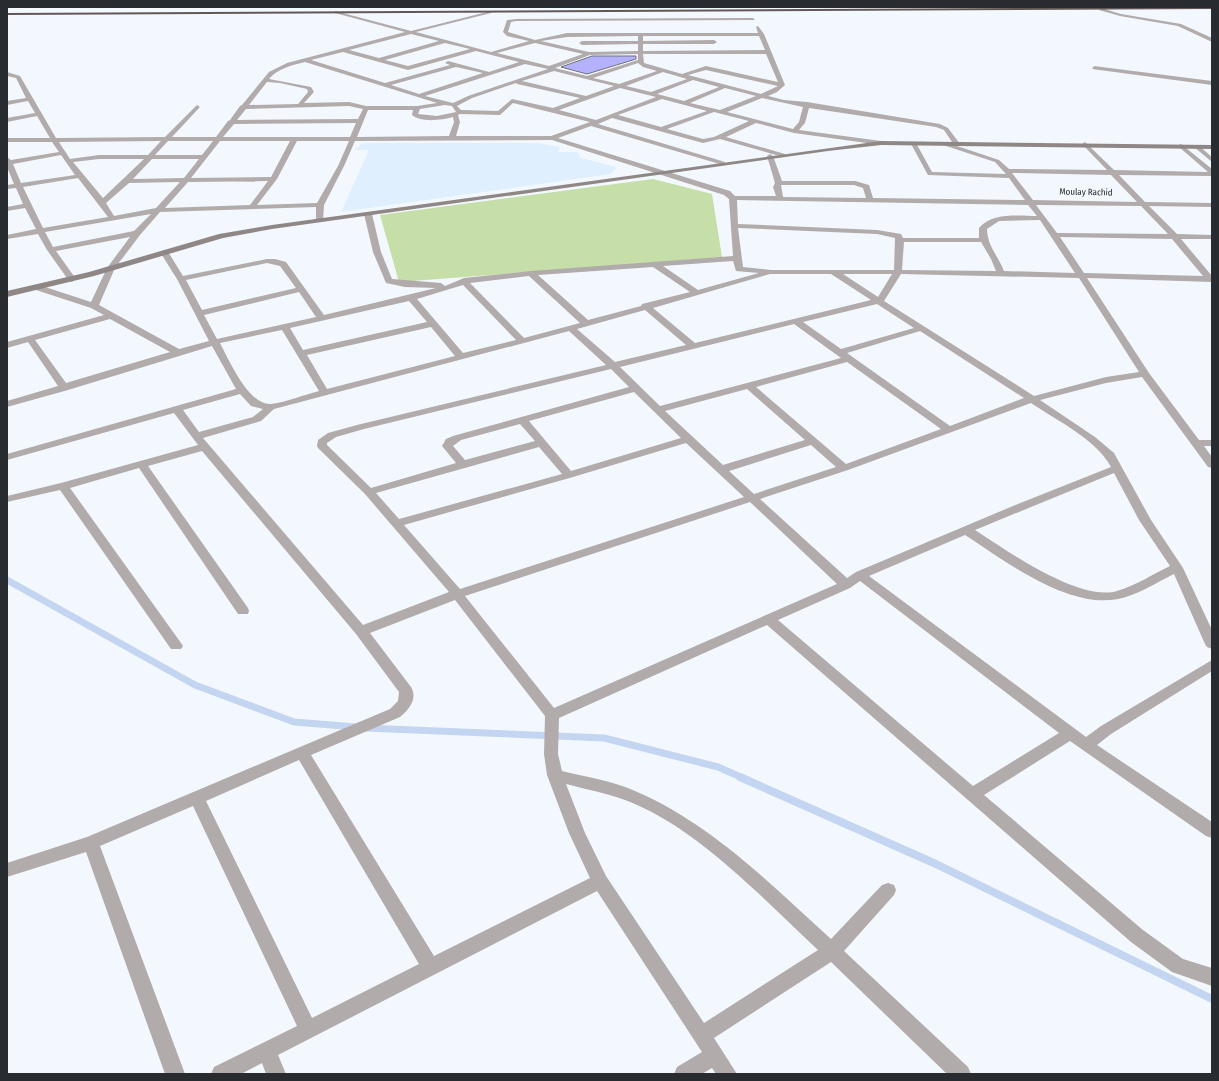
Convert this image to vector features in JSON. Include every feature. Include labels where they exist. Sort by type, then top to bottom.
[{"type":"highway","points":[[7,14],[489,12],[563,9],[748,10],[834,8],[1212,8]]},
{"type":"street","points":[[1101,9],[1120,15],[1175,24],[1193,30],[1212,40]]},
{"type":"street","points":[[748,10],[749,16],[753,19],[762,34],[782,85]]},
{"type":"street","points":[[337,12],[444,42],[552,68],[712,111],[794,131],[836,138],[881,143],[914,144],[1085,144],[1212,147]]},
{"type":"street","points":[[94,306],[111,268],[137,233],[185,181],[230,122],[271,73],[278,69],[305,60],[489,12]]},
{"type":"street","points":[[654,19],[656,34]]},
{"type":"street","points":[[753,19],[516,20],[509,22],[506,33],[589,54],[641,52],[770,52]]},
{"type":"street","points":[[491,54],[553,36],[581,34],[762,34]]},
{"type":"street","points":[[579,52],[582,43],[581,34]]},
{"type":"street","points":[[640,34],[640,61],[642,65],[784,102],[807,104],[938,125],[946,129],[957,144]]},
{"type":"street","points":[[711,34],[717,52]]},
{"type":"street","points":[[378,60],[444,42]]},
{"type":"street","points":[[582,43],[714,42]]},
{"type":"street","points":[[518,45],[532,48]]},
{"type":"street","points":[[342,50],[406,68],[475,50]]},
{"type":"street","points":[[242,107],[349,104],[366,108],[417,108],[451,104],[517,82],[589,54]]},
{"type":"street","points":[[561,55],[576,59]]},
{"type":"street","points":[[305,60],[418,96],[451,104],[457,114],[457,122],[452,138]]},
{"type":"street","points":[[436,60],[488,73]]},
{"type":"street","points":[[587,78],[640,61]]},
{"type":"street","points":[[418,96],[525,62]]},
{"type":"street","points":[[385,85],[456,65]]},
{"type":"street","points":[[681,76],[706,68],[782,85]]},
{"type":"street","points":[[1094,68],[1212,83]]},
{"type":"street","points":[[553,110],[662,71]]},
{"type":"street","points":[[7,74],[18,77],[54,140],[80,176],[103,202],[112,218]]},
{"type":"street","points":[[422,75],[433,78]]},
{"type":"street","points":[[650,94],[693,78]]},
{"type":"street","points":[[264,80],[280,81],[309,88],[311,92],[300,105]]},
{"type":"street","points":[[446,82],[454,84]]},
{"type":"street","points":[[517,82],[585,98]]},
{"type":"street","points":[[721,112],[762,96],[782,85]]},
{"type":"street","points":[[684,103],[726,86]]},
{"type":"street","points":[[483,93],[497,97]]},
{"type":"street","points":[[552,138],[662,97]]},
{"type":"street","points":[[7,103],[30,99]]},
{"type":"street","points":[[505,99],[553,110],[723,162]]},
{"type":"street","points":[[417,108],[415,115],[420,118],[457,114],[500,113],[512,101]]},
{"type":"street","points":[[794,131],[802,123],[807,104]]},
{"type":"street","points":[[103,202],[128,181],[197,106]]},
{"type":"street","points":[[320,220],[320,205],[341,166],[351,139],[366,108]]},
{"type":"street","points":[[639,137],[712,111]]},
{"type":"street","points":[[7,120],[38,114]]},
{"type":"street","points":[[613,116],[660,130],[703,140],[719,137],[755,121]]},
{"type":"street","points":[[230,122],[359,121]]},
{"type":"street","points":[[99,157],[127,130]]},
{"type":"street","points":[[719,137],[783,155]]},
{"type":"street","points":[[252,207],[273,178],[295,138]]},
{"type":"street","points":[[7,140],[552,138],[717,190],[733,198],[735,246],[738,258],[740,282]]},
{"type":"street","points":[[7,294],[40,288],[222,236],[320,220],[723,162],[881,143]]},
{"type":"street","points":[[914,144],[930,174],[1111,172],[1212,173]]},
{"type":"street","points":[[945,144],[997,161],[1009,173],[1043,218],[1145,374],[1212,465]]},
{"type":"street","points":[[992,144],[997,161]]},
{"type":"street","name":"Moulay Rachid","points":[[1085,144],[1174,236],[1211,279]]},
{"type":"street","points":[[1180,146],[1212,173]]},
{"type":"street","points":[[1196,146],[1212,160]]},
{"type":"street","points":[[64,153],[8,161],[17,186],[51,250],[72,279]]},
{"type":"street","points":[[770,156],[779,183],[777,187],[780,198]]},
{"type":"street","points":[[68,160],[99,157],[203,157]]},
{"type":"street","points":[[7,187],[80,176]]},
{"type":"street","points":[[128,181],[273,178]]},
{"type":"street","points":[[779,183],[860,184],[866,187],[870,199]]},
{"type":"street","name":"Moulay Rachid","points":[[733,198],[1142,203]]},
{"type":"street","points":[[1142,203],[1212,205]]},
{"type":"street","points":[[7,209],[27,205]]},
{"type":"street","points":[[7,237],[158,210],[320,205]]},
{"type":"street","points":[[368,214],[377,252],[389,281],[405,284],[454,286]]},
{"type":"street","points":[[1001,274],[995,259],[983,240],[982,228],[994,220],[1043,218]]},
{"type":"street","points":[[727,1074],[716,1055],[655,967],[600,881],[577,833],[555,775],[551,744],[552,721],[457,594],[370,492],[322,446],[322,442],[326,438],[361,427],[879,301],[898,272],[900,240],[898,236],[894,234],[734,226]]},
{"type":"street","points":[[51,250],[137,233]]},
{"type":"street","points":[[1055,236],[1212,237]]},
{"type":"street","points":[[900,240],[983,240]]},
{"type":"street","points":[[164,252],[181,279],[214,342],[242,390],[255,404],[270,407],[571,328],[645,306],[740,282],[771,272]]},
{"type":"street","points":[[7,404],[65,388],[214,342],[411,298],[454,286],[464,281],[531,273],[738,258]]},
{"type":"street","points":[[181,279],[266,261],[276,261],[283,264],[321,317]]},
{"type":"street","points":[[655,264],[696,293]]},
{"type":"street","points":[[739,269],[771,272],[898,272],[1211,279]]},
{"type":"street","points":[[833,272],[1032,399],[1101,447],[1110,455],[1145,520],[1177,568],[1212,644]]},
{"type":"street","points":[[531,273],[586,323]]},
{"type":"street","points":[[464,281],[521,340]]},
{"type":"street","points":[[40,288],[94,306],[179,353]]},
{"type":"street","points":[[200,313],[301,289]]},
{"type":"street","points":[[411,298],[460,356]]},
{"type":"street","points":[[645,306],[693,346]]},
{"type":"street","points":[[7,345],[110,316]]},
{"type":"street","points":[[797,322],[850,358],[948,430]]},
{"type":"street","points":[[300,354],[432,324]]},
{"type":"street","points":[[284,326],[324,392]]},
{"type":"street","points":[[571,328],[637,388],[688,439],[846,586]]},
{"type":"street","points":[[840,352],[922,328]]},
{"type":"street","points":[[30,339],[65,388]]},
{"type":"street","points":[[659,410],[850,358]]},
{"type":"street","points":[[361,631],[457,594],[844,468],[1032,399],[1106,380],[1145,374]]},
{"type":"street","points":[[749,386],[844,468]]},
{"type":"street","points":[[462,464],[447,446],[450,441],[637,388]]},
{"type":"street","points":[[8,453],[242,390]]},
{"type":"street","points":[[7,499],[142,465],[257,419],[263,416],[270,407]]},
{"type":"street","points":[[7,870],[90,843],[303,754],[396,714],[404,706],[407,699],[406,691],[361,631],[201,442],[176,408]]},
{"type":"street","points":[[522,420],[540,443],[570,475]]},
{"type":"street","points":[[397,523],[570,475],[688,439]]},
{"type":"street","points":[[722,470],[814,441]]},
{"type":"street","points":[[370,492],[462,464],[540,443]]},
{"type":"street","points":[[1195,443],[1212,443]]},
{"type":"street","points":[[142,465],[243,611]]},
{"type":"street","points":[[552,721],[768,620],[846,586],[860,575],[1079,482],[1118,468]]},
{"type":"street","points":[[63,486],[176,646]]},
{"type":"street","points":[[966,530],[1034,572],[1074,590],[1100,598],[1110,598],[1119,595],[1177,568]]},
{"type":"street","points":[[860,575],[1086,745],[1212,831]]},
{"type":"street","points":[[768,620],[1137,936],[1178,966],[1212,977]]},
{"type":"street","points":[[1086,745],[1106,730],[1212,665]]},
{"type":"street","points":[[972,795],[1070,733]]},
{"type":"street","points":[[303,754],[431,967]]},
{"type":"street","points":[[555,775],[629,795],[674,817],[718,848],[832,951],[961,1074]]},
{"type":"street","points":[[197,798],[308,1029]]},
{"type":"street","points":[[90,843],[175,1074]]},
{"type":"street","points":[[221,1074],[600,881]]},
{"type":"street","points":[[702,1035],[832,951],[888,890]]},
{"type":"street","points":[[266,1051],[276,1074]]},
{"type":"street","points":[[684,1074],[716,1055]]},
{"type":"shaded area","points":[[363,143],[538,143],[560,147],[558,152],[578,152],[581,158],[617,167],[611,174],[341,212],[369,150],[354,150]]},
{"type":"green space","points":[[653,179],[712,194],[722,257],[399,282],[380,215]]},
{"type":"building","points":[[592,56],[636,56],[636,59],[587,74],[561,67]]},
{"type":"waterway","points":[[7,580],[195,685],[294,722],[356,727]]},
{"type":"waterway","points":[[365,728],[604,738],[718,767],[743,778]]},
{"type":"waterway","points":[[740,777],[936,864],[1212,999]]}]
